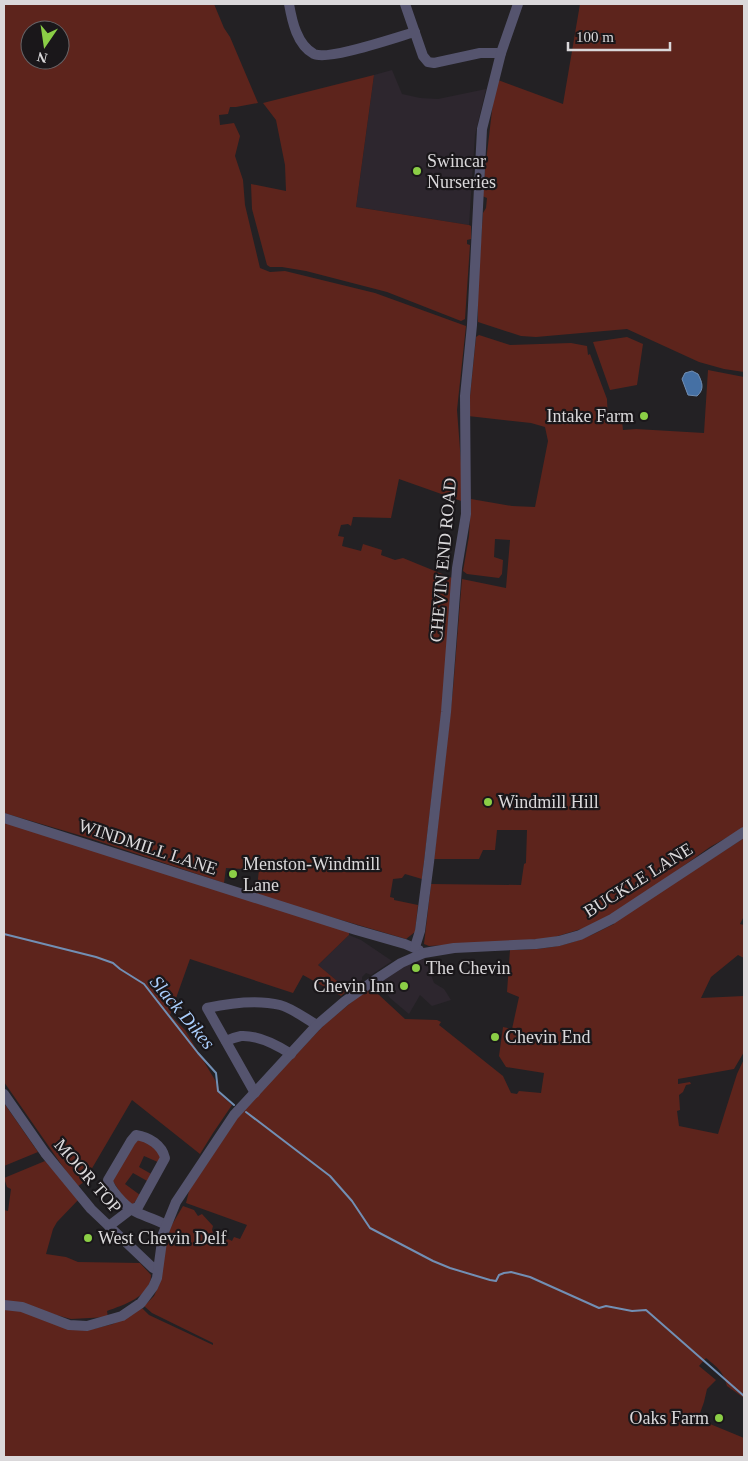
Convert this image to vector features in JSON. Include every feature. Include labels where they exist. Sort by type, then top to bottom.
[{"type":"street","points":[[289,4],[293,28],[306,48],[315,55],[332,56],[415,32]]},
{"type":"street","points":[[405,4],[423,56],[428,62],[434,63],[480,54],[501,53]]},
{"type":"street","name":"CHEVIN END ROAD","points":[[419,950],[446,712],[457,568],[466,514],[465,396],[472,325],[483,119],[501,53],[518,4]]},
{"type":"street","name":"WINDMILL LANE","points":[[4,818],[419,950]]},
{"type":"street","name":"BUCKLE LANE","points":[[419,950],[536,944],[559,941],[580,935],[612,919],[744,832]]},
{"type":"street","points":[[4,1305],[22,1307],[70,1325],[87,1326],[122,1316],[141,1303],[157,1278],[163,1234],[176,1202],[234,1115],[317,1025],[345,1002],[419,950]]},
{"type":"street","points":[[255,1093],[207,1008],[226,1004],[254,1002],[281,1005],[317,1025]]},
{"type":"street","points":[[226,1041],[241,1036],[254,1038],[277,1045],[291,1054]]},
{"type":"street","name":"MOOR TOP","points":[[4,1094],[45,1153],[91,1209],[152,1268],[158,1269]]},
{"type":"street","points":[[109,1226],[130,1210],[138,1207],[165,1158],[164,1152],[158,1145],[144,1136],[136,1135],[108,1180],[111,1189],[130,1210],[166,1226]]},
{"type":"shaded area","points":[[4,4],[214,4],[258,103],[230,107],[228,114],[219,115],[220,125],[234,123],[240,136],[235,156],[243,180],[245,205],[260,268],[270,272],[285,271],[375,293],[466,326],[457,410],[464,502],[399,479],[391,518],[353,517],[351,526],[348,524],[341,525],[338,536],[344,537],[342,546],[361,551],[363,544],[382,550],[381,555],[395,560],[403,558],[452,578],[448,658],[422,879],[405,874],[402,878],[393,879],[390,897],[394,898],[394,900],[418,905],[415,932],[406,939],[256,895],[259,870],[226,868],[224,883],[89,838],[4,813]]},
{"type":"shaded area","points":[[580,4],[744,4],[744,372],[699,362],[627,329],[536,337],[521,336],[478,322],[478,281],[483,213],[486,208],[487,198],[482,196],[493,102],[498,80],[563,104]]},
{"type":"shaded area","name":"Swincar Nurseries","points":[[392,70],[402,94],[420,98],[438,99],[486,89],[475,135],[469,225],[356,207],[374,75]]},
{"type":"shaded area","points":[[374,75],[356,207],[471,226],[471,239],[467,240],[467,244],[470,245],[465,319],[461,321],[387,292],[306,271],[270,267],[267,265],[252,209],[251,184],[286,191],[285,165],[276,120],[263,103]]},
{"type":"shaded area","points":[[479,335],[510,345],[571,343],[587,346],[588,355],[590,354],[607,399],[608,423],[622,421],[623,430],[704,433],[708,370],[744,377],[744,828],[710,847],[613,916],[591,926],[548,939],[429,946],[424,944],[431,884],[521,885],[524,864],[526,863],[527,830],[497,830],[495,850],[483,850],[479,859],[434,859],[453,689],[462,579],[506,588],[510,540],[495,539],[494,557],[503,560],[502,574],[499,578],[467,574],[463,571],[469,536],[471,499],[512,506],[535,507],[548,441],[545,427],[531,423],[468,416],[476,337]]},
{"type":"shaded area","points":[[627,337],[643,344],[637,385],[610,390],[593,342]]},
{"type":"shaded area","points":[[4,822],[349,931],[349,935],[318,965],[348,990],[341,996],[303,975],[293,993],[190,959],[170,1015],[185,1030],[218,1085],[220,1094],[232,1105],[200,1154],[132,1100],[84,1182],[77,1187],[4,1082]]},
{"type":"shaded area","points":[[744,838],[744,916],[740,924],[744,925],[744,958],[738,955],[711,977],[701,998],[744,996],[744,1052],[734,1069],[678,1079],[678,1084],[690,1082],[691,1084],[686,1085],[683,1092],[679,1095],[680,1110],[677,1111],[679,1126],[718,1134],[737,1074],[744,1059],[744,1398],[727,1386],[719,1370],[706,1358],[699,1366],[716,1380],[707,1389],[698,1419],[744,1438],[744,1457],[4,1457],[4,1309],[21,1311],[56,1324],[93,1329],[113,1324],[142,1308],[149,1315],[213,1345],[213,1343],[152,1313],[144,1306],[154,1296],[159,1285],[167,1233],[183,1206],[194,1210],[198,1216],[202,1214],[213,1226],[213,1233],[227,1240],[232,1241],[234,1237],[240,1239],[247,1225],[186,1203],[191,1183],[234,1120],[325,1024],[370,989],[405,1019],[437,1020],[441,1022],[439,1025],[503,1076],[511,1093],[517,1094],[519,1091],[541,1093],[544,1073],[506,1067],[499,1056],[503,1027],[512,1029],[519,997],[507,992],[510,950],[554,947],[571,943],[614,924],[615,921]]},
{"type":"shaded area","points":[[349,935],[361,940],[392,961],[371,975],[366,973],[362,980],[348,990],[318,965]]},
{"type":"shaded area","points":[[425,958],[434,983],[444,989],[451,1000],[432,1006],[420,995],[409,1014],[390,998],[383,988],[381,979],[404,966]]},
{"type":"shaded area","points":[[4,1103],[38,1152],[4,1166]]},
{"type":"shaded area","points":[[135,1140],[147,1141],[160,1153],[160,1163],[144,1156],[139,1167],[153,1175],[149,1182],[133,1173],[125,1184],[140,1195],[129,1206],[111,1178]]},
{"type":"shaded area","points":[[45,1161],[79,1199],[57,1222],[53,1229],[46,1254],[66,1257],[78,1262],[140,1263],[151,1275],[150,1283],[141,1294],[128,1303],[107,1311],[108,1317],[71,1319],[4,1301],[4,1210],[8,1211],[11,1189],[7,1187],[4,1178]]},
{"type":"water","points":[[692,371],[698,374],[702,383],[701,391],[697,396],[688,395],[682,379],[685,373]]},
{"type":"waterway","name":"Slack Dikes","points":[[4,934],[113,963],[144,984],[216,1073],[218,1091],[234,1105]]},
{"type":"waterway","points":[[246,1112],[330,1176],[352,1201],[370,1228],[433,1261],[490,1280],[496,1281],[499,1275],[511,1272],[530,1277],[599,1308],[606,1306],[632,1311],[646,1310],[744,1396]]},
{"type":"place","name":"Swincar Nurseries","points":[[417,171]]},
{"type":"place","name":"Intake Farm","points":[[644,416]]},
{"type":"place","name":"Windmill Hill","points":[[488,802]]},
{"type":"place","name":"Menston-Windmill Lane","points":[[233,874]]},
{"type":"place","name":"The Chevin","points":[[416,968]]},
{"type":"place","name":"Chevin Inn","points":[[404,986]]},
{"type":"place","name":"Chevin End","points":[[495,1037]]},
{"type":"place","name":"West Chevin Delf","points":[[88,1238]]},
{"type":"place","name":"Oaks Farm","points":[[719,1418]]}]
